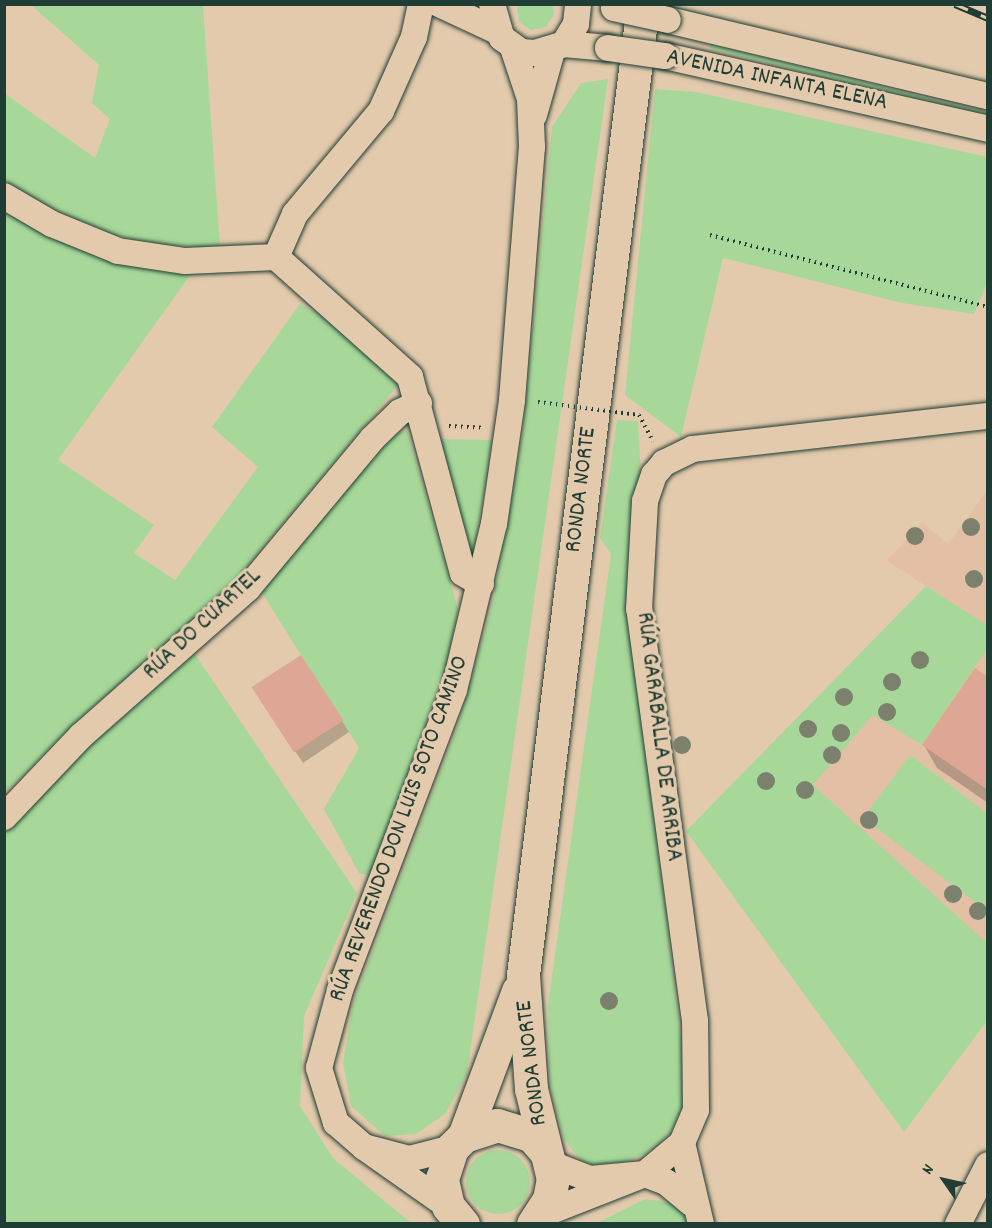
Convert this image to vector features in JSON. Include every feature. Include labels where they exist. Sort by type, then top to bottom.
[{"type":"highway","name":"RONDA NORTE","points":[[537,1219],[549,1199],[547,1157],[531,1089],[523,975],[633,9]]},
{"type":"highway","name":"RONDA NORTE","points":[[455,1215],[442,1179],[523,975]]},
{"type":"highway","name":"RONDA NORTE","points":[[458,1142],[497,1125],[524,1132],[547,1157]]},
{"type":"street","points":[[276,257],[295,214],[381,111],[414,37],[421,4]]},
{"type":"street","points":[[439,4],[504,39]]},
{"type":"street","points":[[492,4],[533,118]]},
{"type":"street","points":[[533,118],[558,48],[576,24],[578,4]]},
{"type":"street","name":"AVENIDA INFANTA ELENA","points":[[633,9],[987,96]]},
{"type":"street","name":"AVENIDA INFANTA ELENA","points":[[504,39],[558,48],[608,48],[665,56],[987,129]]},
{"type":"street","name":"RÚA REVERENDO DON LUIS SOTO CAMINO","points":[[455,1215],[363,1146],[329,1110],[320,1068],[324,1038],[438,740],[481,584],[512,400],[533,118]]},
{"type":"street","points":[[4,196],[52,224],[118,251],[185,261],[276,257]]},
{"type":"street","points":[[276,257],[297,280],[386,350],[410,377],[422,414],[463,573],[481,584]]},
{"type":"street","name":"RÚA DO CUARTEL","points":[[4,817],[81,736],[248,588],[372,439],[400,412],[422,414]]},
{"type":"street","name":"RÚA GARABALLA DE ARRIBA","points":[[537,1219],[645,1174],[682,1143],[696,1110],[695,1021],[639,609],[645,501],[654,475],[664,463],[693,449],[987,416]]},
{"type":"street","points":[[363,1146],[409,1159],[458,1142]]},
{"type":"street","points":[[682,1143],[697,1214]]},
{"type":"street","points":[[547,1157],[590,1179],[645,1174],[666,1182],[697,1214]]},
{"type":"street","points":[[958,1224],[987,1165]]},
{"type":"path","points":[[710,235],[987,307]]},
{"type":"path","points":[[538,402],[639,415]]},
{"type":"path","points":[[422,414],[492,429]]},
{"type":"shaded area","points":[[987,491],[987,625],[887,561],[922,522],[948,544]]},
{"type":"shaded area","points":[[987,648],[987,943],[812,785],[873,715],[922,745]]},
{"type":"green space","points":[[31,5],[203,5],[220,248],[161,245],[108,234],[5,186],[4,93],[95,158],[110,119],[92,103],[99,65]]},
{"type":"green space","points":[[517,5],[553,5],[554,14],[546,27],[531,30],[519,22]]},
{"type":"green space","points":[[711,44],[987,113],[985,118],[710,49]]},
{"type":"green space","points":[[608,79],[467,1074],[446,1113],[416,1134],[385,1136],[351,1106],[343,1063],[353,1003],[458,725],[492,605],[523,432],[552,127],[581,83]]},
{"type":"green space","points":[[655,89],[696,92],[987,157],[987,283],[974,314],[902,303],[723,258],[681,437],[625,395]]},
{"type":"green space","points":[[5,212],[123,259],[191,274],[58,460],[154,525],[134,553],[175,580],[258,467],[212,427],[300,304],[350,332],[399,384],[227,590],[81,717],[5,792]]},
{"type":"green space","points":[[617,420],[638,421],[641,477],[629,616],[686,1079],[682,1109],[670,1134],[647,1153],[605,1171],[584,1165],[564,1139],[549,1082],[548,1005],[611,554],[600,538]]},
{"type":"green space","points":[[407,430],[458,609],[449,658],[371,876],[359,873],[324,809],[359,748],[259,588],[388,436]]},
{"type":"green space","points":[[439,439],[492,440],[473,558],[465,556]]},
{"type":"green space","points":[[926,586],[987,625],[987,649],[922,745],[873,715],[813,785],[987,943],[987,1021],[904,1132],[686,831]]},
{"type":"green space","points":[[194,653],[357,893],[304,1016],[300,1106],[333,1158],[411,1223],[5,1223],[4,831],[84,748]]},
{"type":"green space","points":[[910,755],[987,813],[987,911],[863,818]]},
{"type":"green space","points":[[492,1150],[504,1150],[521,1159],[528,1170],[530,1182],[528,1194],[521,1205],[504,1214],[492,1214],[480,1209],[471,1200],[466,1188],[466,1176],[471,1164],[480,1155]]},
{"type":"green space","points":[[645,1199],[680,1204],[688,1223],[595,1224]]},
{"type":"building","points":[[301,655],[343,720],[294,753],[252,687]]},
{"type":"building","points":[[975,668],[988,677],[988,790],[922,745]]},
{"type":"railway","points":[[955,4],[988,18]]}]
